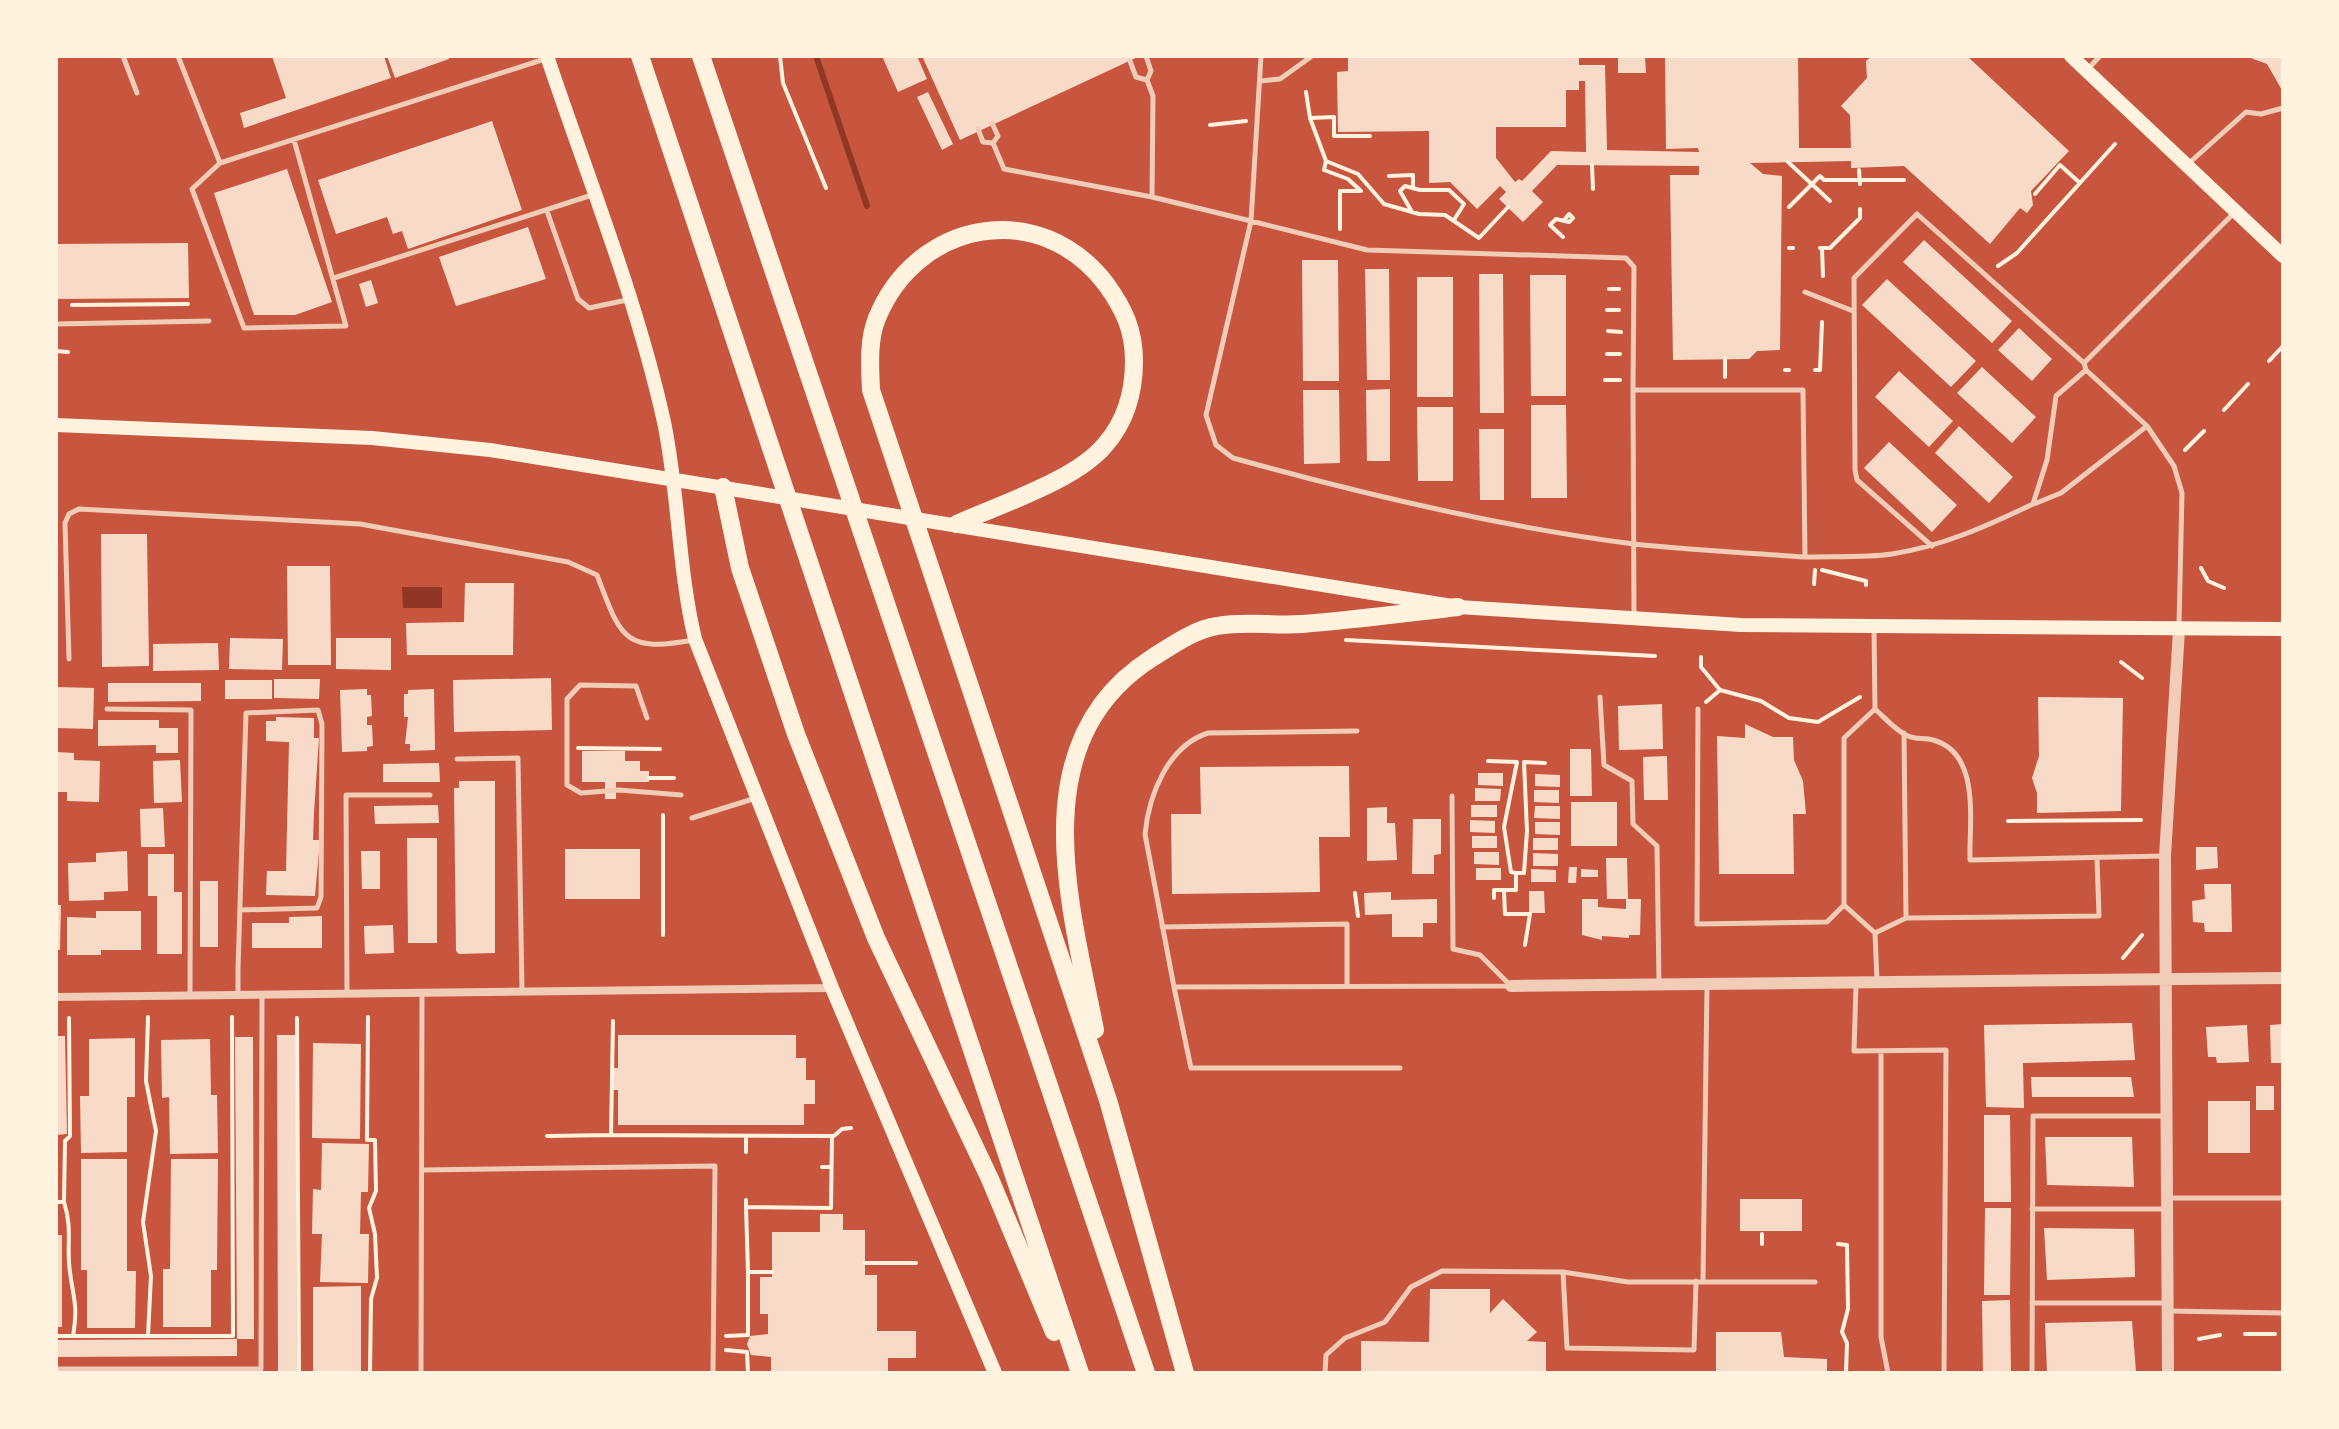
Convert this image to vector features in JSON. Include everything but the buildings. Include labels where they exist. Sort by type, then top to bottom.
[{"type":"highway","points":[[640,56],[1080,1373]]},
{"type":"highway","points":[[701,56],[1146,1373]]},
{"type":"highway","points":[[957,524],[1077,469],[1105,446],[1123,419],[1134,387],[1132,328],[1118,301],[1098,273],[1045,237],[1013,230],[977,230],[945,242],[917,260],[894,287],[876,319],[869,355],[871,390],[1108,1100],[1185,1373]]},
{"type":"highway","points":[[723,487],[740,568],[796,734],[876,938],[990,1179],[1070,1373]]},
{"type":"highway","points":[[1108,1100],[1063,851],[1063,813],[1070,772],[1082,740],[1098,713],[1118,686],[1141,665],[1214,626],[1299,624],[1458,607]]},
{"type":"main road","points":[[2071,56],[2283,256]]},
{"type":"main road","points":[[547,57],[650,367],[664,426],[682,587],[695,639],[832,988],[995,1373]]},
{"type":"main road","points":[[56,425],[372,438],[606,468],[1458,607],[1634,619],[1874,626],[2283,629]]},
{"type":"street","points":[[2168,1373],[2165,856],[2179,630]]},
{"type":"street","points":[[1511,986],[2283,978]]},
{"type":"street","points":[[56,997],[832,988]]},
{"type":"lane","points":[[123,56],[137,93]]},
{"type":"lane","points":[[178,56],[220,163]]},
{"type":"lane","points":[[1146,56],[1151,71],[1147,80],[1153,96],[1152,197]]},
{"type":"lane","points":[[1261,56],[1251,221],[1206,415],[1216,445],[1233,458],[1318,482],[1634,544],[1805,557],[1889,554],[1964,536],[2061,493],[2147,426]]},
{"type":"lane","points":[[1261,81],[1280,79],[1312,56]]},
{"type":"lane","points":[[2087,71],[2100,56]]},
{"type":"lane","points":[[294,140],[346,326],[244,328],[192,189],[220,163],[547,57]]},
{"type":"lane","points":[[1130,61],[1136,77],[1147,80]]},
{"type":"lane","points":[[2187,166],[2246,112],[2261,114],[2283,108]]},
{"type":"lane","points":[[992,123],[998,136],[993,143]]},
{"type":"lane","points":[[978,129],[983,142],[993,143]]},
{"type":"lane","points":[[993,143],[1004,169],[1152,197],[1367,250],[1626,258],[1634,267],[1634,619]]},
{"type":"lane","points":[[334,278],[593,194]]},
{"type":"lane","points":[[547,211],[578,299],[589,308],[628,299]]},
{"type":"lane","points":[[2033,504],[2047,460],[2056,396],[2235,212]]},
{"type":"lane","points":[[1932,546],[1857,480],[1852,396],[1854,278],[1917,214],[2147,426],[2174,466],[2182,493],[2179,630]]},
{"type":"lane","points":[[1805,292],[1853,311]]},
{"type":"lane","points":[[56,324],[209,321]]},
{"type":"lane","points":[[1633,390],[1803,390],[1805,557]]},
{"type":"lane","points":[[69,659],[65,523],[69,514],[79,509],[360,524],[568,562],[597,575],[615,620],[630,639],[659,646],[695,639]]},
{"type":"lane","points":[[1698,709],[1697,924],[1827,922],[1844,905],[1844,738],[1875,709],[1874,626]]},
{"type":"lane","points":[[647,718],[636,686],[580,685],[567,699],[567,785],[581,793],[619,790],[681,795]]},
{"type":"lane","points":[[1600,697],[1604,765],[1632,781],[1633,824],[1657,846],[1659,985]]},
{"type":"lane","points":[[107,709],[191,710],[190,996]]},
{"type":"lane","points":[[1875,709],[1910,737],[1934,740],[1953,751],[1963,763],[1968,780],[1970,860],[2165,856]]},
{"type":"lane","points":[[238,995],[240,910],[246,713],[318,710],[322,724],[322,756],[321,897],[317,908],[240,910]]},
{"type":"lane","points":[[1357,731],[1208,733],[1191,738],[1174,755],[1152,799],[1145,834],[1191,1068],[1400,1068]]},
{"type":"lane","points":[[1904,733],[1906,918]]},
{"type":"lane","points":[[457,759],[518,758],[522,992]]},
{"type":"lane","points":[[347,994],[346,795],[430,795]]},
{"type":"lane","points":[[1452,796],[1453,949],[1480,955],[1511,986]]},
{"type":"lane","points":[[692,818],[757,798]]},
{"type":"lane","points":[[1875,933],[1906,918],[2099,916],[2097,858]]},
{"type":"lane","points":[[1844,905],[1875,933],[1877,983]]},
{"type":"lane","points":[[1162,927],[1347,924],[1347,986]]},
{"type":"lane","points":[[1856,983],[1854,1051],[1946,1050],[1944,1373]]},
{"type":"lane","points":[[1563,1272],[1567,1348],[1694,1350],[1700,1281],[1707,984]]},
{"type":"lane","points":[[1174,987],[1511,986]]},
{"type":"lane","points":[[421,1373],[422,993]]},
{"type":"lane","points":[[56,1369],[261,1369],[262,995]]},
{"type":"lane","points":[[1881,1051],[1881,1337],[1888,1373]]},
{"type":"lane","points":[[2032,1373],[2033,1116],[2168,1116]]},
{"type":"lane","points":[[422,1170],[715,1166],[713,1373]]},
{"type":"lane","points":[[2032,1209],[2283,1198]]},
{"type":"lane","points":[[1325,1373],[1326,1355],[1345,1338],[1385,1322],[1411,1287],[1442,1271],[1563,1272],[1628,1282],[1815,1282]]},
{"type":"lane","points":[[2032,1303],[2283,1313]]},
{"type":"path","points":[[780,56],[783,83],[826,188]]},
{"type":"path","points":[[1306,92],[1310,118],[1326,161],[1324,170],[1348,179],[1361,191],[1340,191],[1340,229]]},
{"type":"path","points":[[1310,118],[1334,117],[1334,136],[1370,136]]},
{"type":"path","points":[[1210,125],[1249,121]]},
{"type":"path","points":[[1998,266],[2017,253],[2115,144]]},
{"type":"path","points":[[1326,161],[1358,174],[1384,204],[1412,212],[1445,215],[1479,238],[1508,207]]},
{"type":"path","points":[[1788,162],[1830,201]]},
{"type":"path","points":[[1592,165],[1593,189]]},
{"type":"path","points":[[2035,194],[2060,165],[2080,183]]},
{"type":"path","points":[[1859,170],[1860,182]]},
{"type":"path","points":[[1389,176],[1413,175],[1413,186]]},
{"type":"path","points":[[1789,207],[1820,176],[1824,180],[1860,182],[1904,180]]},
{"type":"path","points":[[1412,212],[1400,191],[1405,186],[1420,190],[1449,190],[1464,204],[1454,220]]},
{"type":"path","points":[[1823,276],[1821,248],[1830,248],[1860,218],[1860,209]]},
{"type":"path","points":[[1563,237],[1550,225],[1556,219],[1565,219]]},
{"type":"path","points":[[1609,289],[1619,289]]},
{"type":"path","points":[[72,305],[188,304]]},
{"type":"path","points":[[1607,310],[1619,310]]},
{"type":"path","points":[[1815,370],[1820,370],[1822,322]]},
{"type":"path","points":[[1608,331],[1620,332]]},
{"type":"path","points":[[2269,361],[2283,346]]},
{"type":"path","points":[[56,351],[68,352]]},
{"type":"path","points":[[1607,354],[1620,354]]},
{"type":"path","points":[[1725,359],[1725,375]]},
{"type":"path","points":[[1605,380],[1620,380]]},
{"type":"path","points":[[2224,410],[2248,384]]},
{"type":"path","points":[[2185,450],[2204,431]]},
{"type":"path","points":[[2201,568],[2208,581],[2224,588]]},
{"type":"path","points":[[1814,584],[1815,570]]},
{"type":"path","points":[[1822,570],[1866,581],[1866,585]]},
{"type":"path","points":[[1340,640],[1655,656]]},
{"type":"path","points":[[1701,657],[1701,667],[1720,690],[1761,701],[1789,718],[1818,722],[1860,697]]},
{"type":"path","points":[[2121,662],[2142,678]]},
{"type":"path","points":[[1698,709],[1720,690]]},
{"type":"path","points":[[574,760],[573,748],[660,749]]},
{"type":"path","points":[[1488,761],[1545,763]]},
{"type":"path","points":[[1520,762],[1527,831],[1524,873],[1516,873],[1511,872],[1504,827],[1520,762]]},
{"type":"path","points":[[649,778],[674,778]]},
{"type":"path","points":[[663,815],[663,935]]},
{"type":"path","points":[[2008,821],[2141,820]]},
{"type":"path","points":[[1494,898],[1494,890],[1516,890],[1516,873]]},
{"type":"path","points":[[1504,890],[1505,914],[1530,914],[1525,945]]},
{"type":"path","points":[[1355,893],[1358,923]]},
{"type":"path","points":[[2123,958],[2142,935]]},
{"type":"path","points":[[148,1017],[146,1081],[156,1131],[143,1222],[151,1276],[148,1336]]},
{"type":"path","points":[[56,1336],[233,1336],[232,1017]]},
{"type":"path","points":[[368,1017],[367,1140],[375,1140],[376,1191],[369,1208],[375,1234],[377,1278],[371,1299],[370,1373]]},
{"type":"path","points":[[69,1018],[70,1136],[65,1141],[64,1202],[71,1226],[69,1270],[78,1304],[73,1336]]},
{"type":"path","points":[[297,1018],[299,1373]]},
{"type":"path","points":[[611,1135],[613,1021]]},
{"type":"path","points":[[547,1136],[832,1136],[851,1128]]},
{"type":"path","points":[[746,1136],[746,1152]]},
{"type":"path","points":[[746,1207],[831,1208],[832,1136]]},
{"type":"path","points":[[822,1167],[831,1167]]},
{"type":"path","points":[[746,1200],[748,1335],[724,1336],[725,1350],[747,1352],[748,1373]]},
{"type":"path","points":[[56,1202],[64,1202]]},
{"type":"path","points":[[1762,1234],[1762,1244]]},
{"type":"path","points":[[1838,1244],[1847,1245],[1848,1309],[1842,1332],[1847,1343],[1846,1373]]},
{"type":"path","points":[[865,1263],[916,1263]]},
{"type":"path","points":[[748,1272],[772,1272]]},
{"type":"path","points":[[2245,1334],[2275,1334]]},
{"type":"path","points":[[2199,1339],[2220,1335]]},
{"type":"shaded area","points":[[402,587],[442,587],[442,608],[403,608]]},
{"type":"waterway","points":[[816,56],[867,206]]}]
